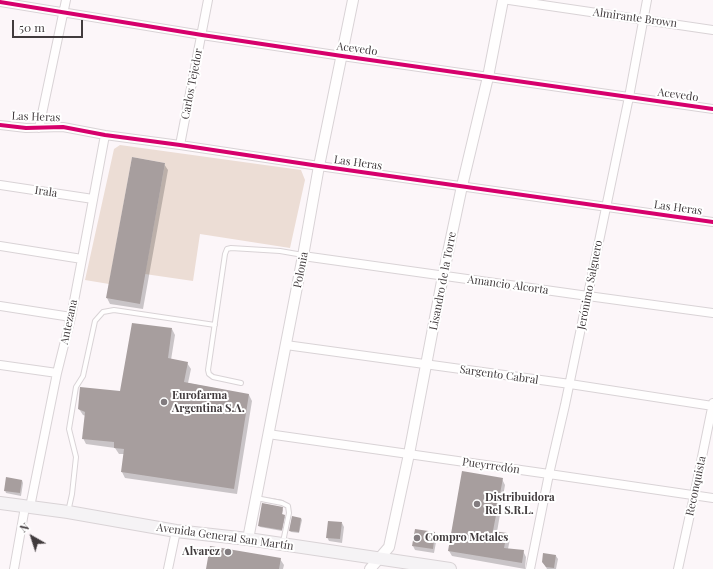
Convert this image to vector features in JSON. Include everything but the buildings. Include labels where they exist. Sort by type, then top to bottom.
[{"type":"main road","name":"Avenida General San Martín","points":[[0,503],[68,512],[176,531],[248,539],[450,569]]},
{"type":"street","points":[[39,128],[66,0]]},
{"type":"street","name":"Carlos Tejedor","points":[[180,145],[208,0]]},
{"type":"street","name":"Polonia","points":[[248,539],[319,166],[353,0]]},
{"type":"street","name":"Lisandro de la Torre","points":[[370,569],[389,547],[409,454],[443,276],[462,186],[488,77],[503,0]]},
{"type":"street","name":"Almirante Brown","points":[[509,0],[713,30]]},
{"type":"street","name":"Jerónimo Salguero","points":[[530,569],[548,474],[570,384],[629,97],[647,0]]},
{"type":"street","name":"Acevedo","points":[[0,2],[202,35],[713,109]]},
{"type":"street","name":"Las Heras","points":[[0,124],[26,128],[63,127],[104,135],[713,222]]},
{"type":"street","name":"Antezana","points":[[14,569],[70,317],[104,135]]},
{"type":"street","name":"Irala","points":[[0,185],[93,199]]},
{"type":"street","points":[[0,246],[82,258]]},
{"type":"street","name":"Amancio Alcorta","points":[[303,256],[713,313]]},
{"type":"street","points":[[0,306],[70,317]]},
{"type":"street","name":"Sargento Cabral","points":[[286,345],[713,405]]},
{"type":"street","points":[[0,365],[57,373]]},
{"type":"street","name":"Reconquista","points":[[678,569],[713,405]]},
{"type":"street","name":"Pueyrredón","points":[[268,434],[713,498]]},
{"type":"street","points":[[168,569],[176,531]]},
{"type":"lane","points":[[241,383],[213,377],[209,374],[208,370],[225,254],[227,249],[280,251],[303,256]]},
{"type":"lane","points":[[68,512],[72,494],[76,457],[69,429],[76,387],[83,376],[95,321],[103,312],[114,310],[215,325]]},
{"type":"lane","points":[[256,498],[282,503],[288,506],[289,513],[283,545]]},
{"type":"shaded area","points":[[120,145],[301,170],[305,180],[290,248],[200,234],[193,281],[145,274],[165,163],[132,157],[109,284],[85,280],[114,149]]},
{"type":"cycle path","points":[[0,2],[202,35],[713,109]]},
{"type":"cycle path","points":[[0,125],[26,128],[63,127],[105,135],[713,222]]},
{"type":"place","name":"Eurofarma Argentina S.A.","points":[[164,402]]},
{"type":"place","name":"Distribuidora Rel S.R.L.","points":[[477,504]]},
{"type":"place","name":"Compro Metales","points":[[417,538]]},
{"type":"place","name":"Alvarez","points":[[228,552]]}]
